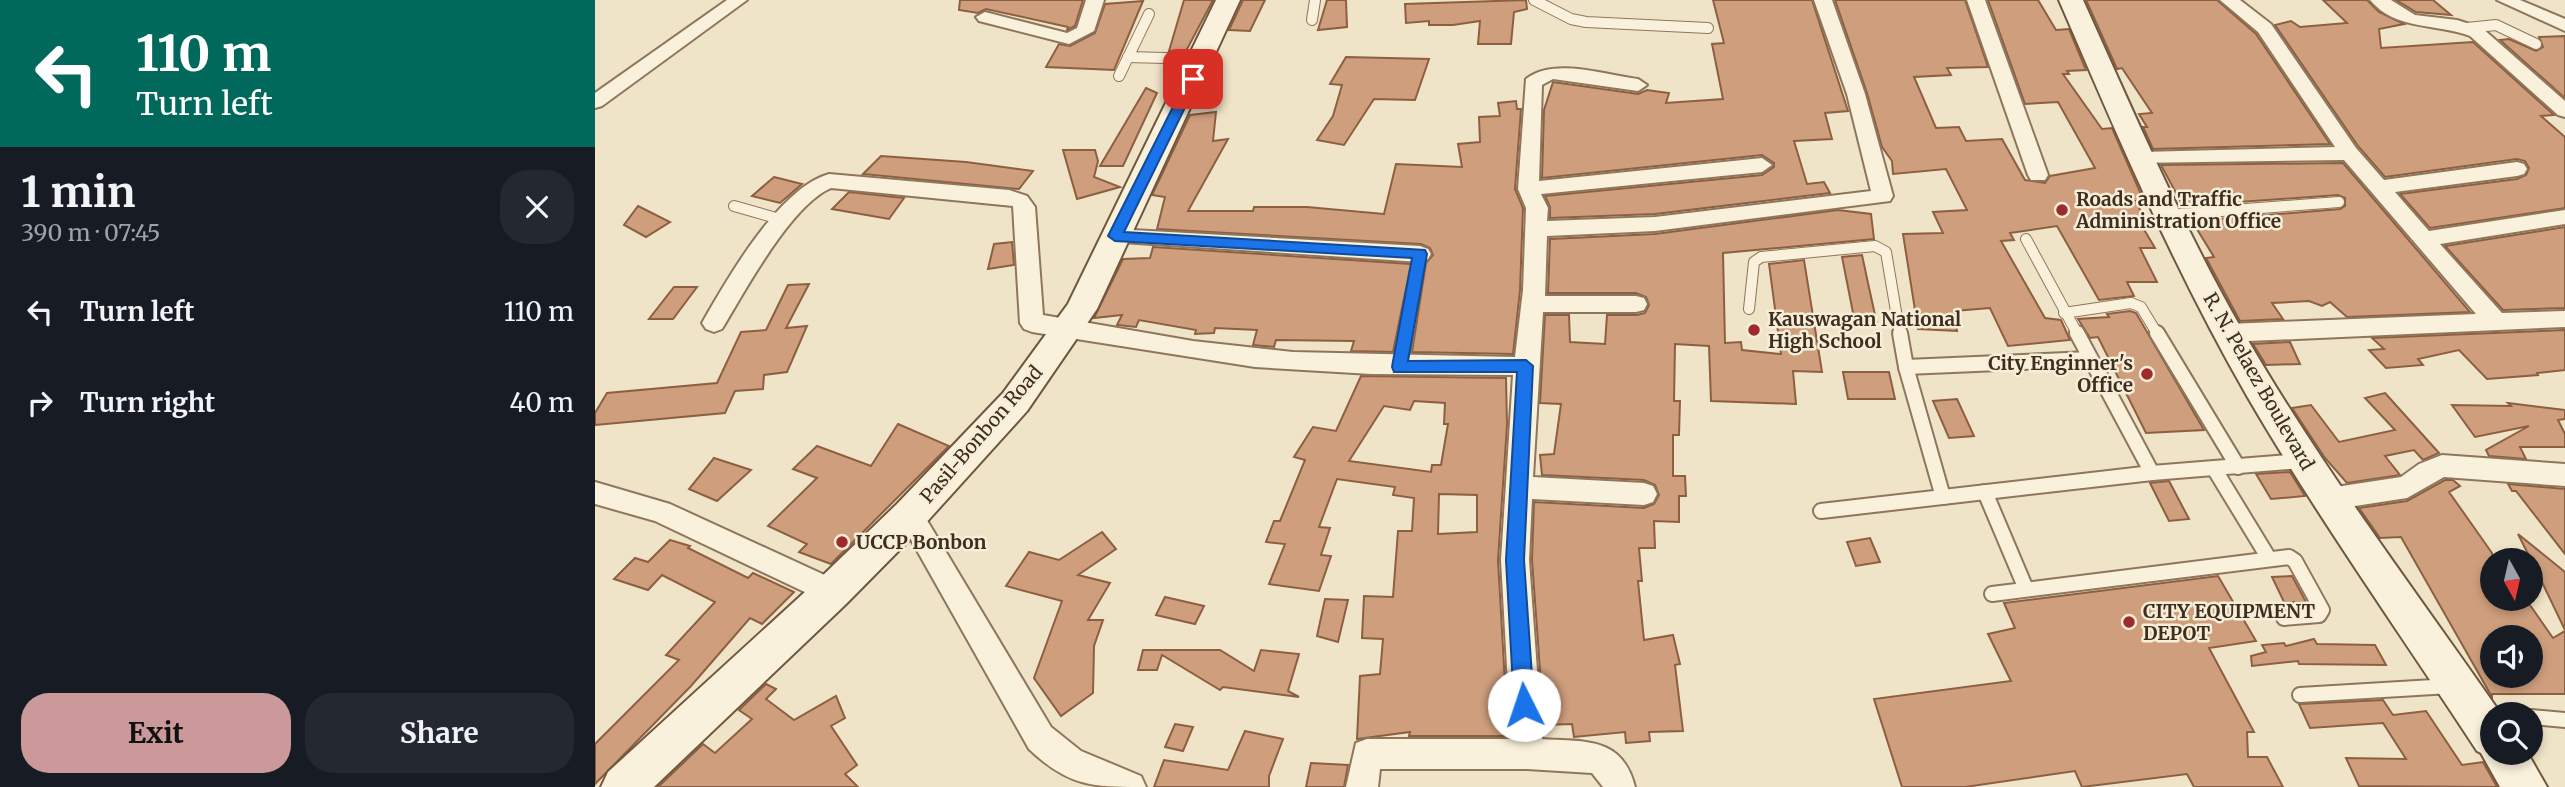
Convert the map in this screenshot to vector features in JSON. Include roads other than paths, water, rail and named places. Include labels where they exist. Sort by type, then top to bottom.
[{"type":"street","points":[[595,102],[738,0]]},
{"type":"street","points":[[985,17],[1069,39],[1085,31],[1095,0]]},
{"type":"street","name":"Pasil-Bonbon Road","points":[[623,787],[832,592],[910,515],[1015,402],[1072,325],[1229,0]]},
{"type":"street","points":[[1537,229],[1655,224],[1882,196],[1856,94],[1823,0]]},
{"type":"street","points":[[1976,0],[2038,174]]},
{"type":"street","name":"R. N. Pelaez Boulevard","points":[[2071,0],[2140,158],[2228,334],[2329,499],[2457,685],[2480,713]]},
{"type":"street","points":[[2229,0],[2272,36],[2349,153],[2498,324]]},
{"type":"street","points":[[2379,0],[2410,19],[2467,28],[2483,37],[2565,111]]},
{"type":"street","points":[[2506,0],[2565,26]]},
{"type":"street","points":[[1527,754],[1515,587],[1526,366],[1537,229],[1537,208],[1528,189],[1533,83],[1553,73],[1638,85]]},
{"type":"street","points":[[2140,158],[2349,153]]},
{"type":"street","points":[[1528,189],[1762,165]]},
{"type":"street","points":[[2380,187],[2517,169]]},
{"type":"street","points":[[714,323],[783,220],[813,186],[825,181],[1016,199],[1024,207],[1031,321],[1072,325],[1216,353],[1400,367],[1526,366]]},
{"type":"street","points":[[2423,239],[2565,217]]},
{"type":"street","points":[[1115,236],[1420,254]]},
{"type":"street","points":[[1532,304],[1636,304]]},
{"type":"street","points":[[2228,334],[2565,319]]},
{"type":"street","points":[[2329,499],[2407,487],[2442,466],[2565,475]]},
{"type":"street","points":[[1521,487],[1644,494]]},
{"type":"street","points":[[595,493],[661,512],[832,592]]},
{"type":"street","points":[[910,515],[1039,738],[1051,751],[1076,766],[1130,787]]},
{"type":"street","points":[[1362,787],[1367,754],[1527,754],[1594,758],[1610,768],[1619,787]]},
{"type":"street","points":[[2511,765],[2525,787]]},
{"type":"lane","points":[[1312,20],[1315,0]]},
{"type":"lane","points":[[1534,0],[1570,19],[1586,22],[1708,27]]},
{"type":"lane","points":[[1119,76],[1149,14]]},
{"type":"lane","points":[[2467,28],[2496,25],[2536,44]]},
{"type":"lane","points":[[1128,57],[1201,59]]},
{"type":"lane","points":[[2168,215],[2339,202]]},
{"type":"lane","points":[[734,206],[783,220]]},
{"type":"lane","points":[[2026,239],[2152,473]]},
{"type":"lane","points":[[1749,309],[1754,262],[1761,257],[1882,248],[1886,252],[1906,368],[1943,497]]},
{"type":"lane","points":[[1400,367],[1420,254]]},
{"type":"lane","points":[[2064,313],[2131,303],[2141,307],[2238,467]]},
{"type":"lane","points":[[1906,368],[2090,359]]},
{"type":"lane","points":[[1821,511],[2152,473],[2215,470],[2304,460]]},
{"type":"lane","points":[[2215,470],[2268,557]]},
{"type":"lane","points":[[1985,492],[2026,589]]},
{"type":"lane","points":[[1992,594],[2289,556],[2295,561],[2322,610],[2319,615],[2284,618]]},
{"type":"lane","points":[[2300,695],[2457,685]]},
{"type":"lane","points":[[2543,718],[2565,720]]},
{"type":"place","name":"Roads and Traffic Administration Office","points":[[2062,210]]},
{"type":"place","name":"Kauswagan National High School","points":[[1754,330]]},
{"type":"place","name":"City Enginner's Office","points":[[2147,374]]},
{"type":"place","name":"UCCP Bonbon","points":[[842,542]]},
{"type":"place","name":"CITY EQUIPMENT DEPOT","points":[[2129,622]]}]
